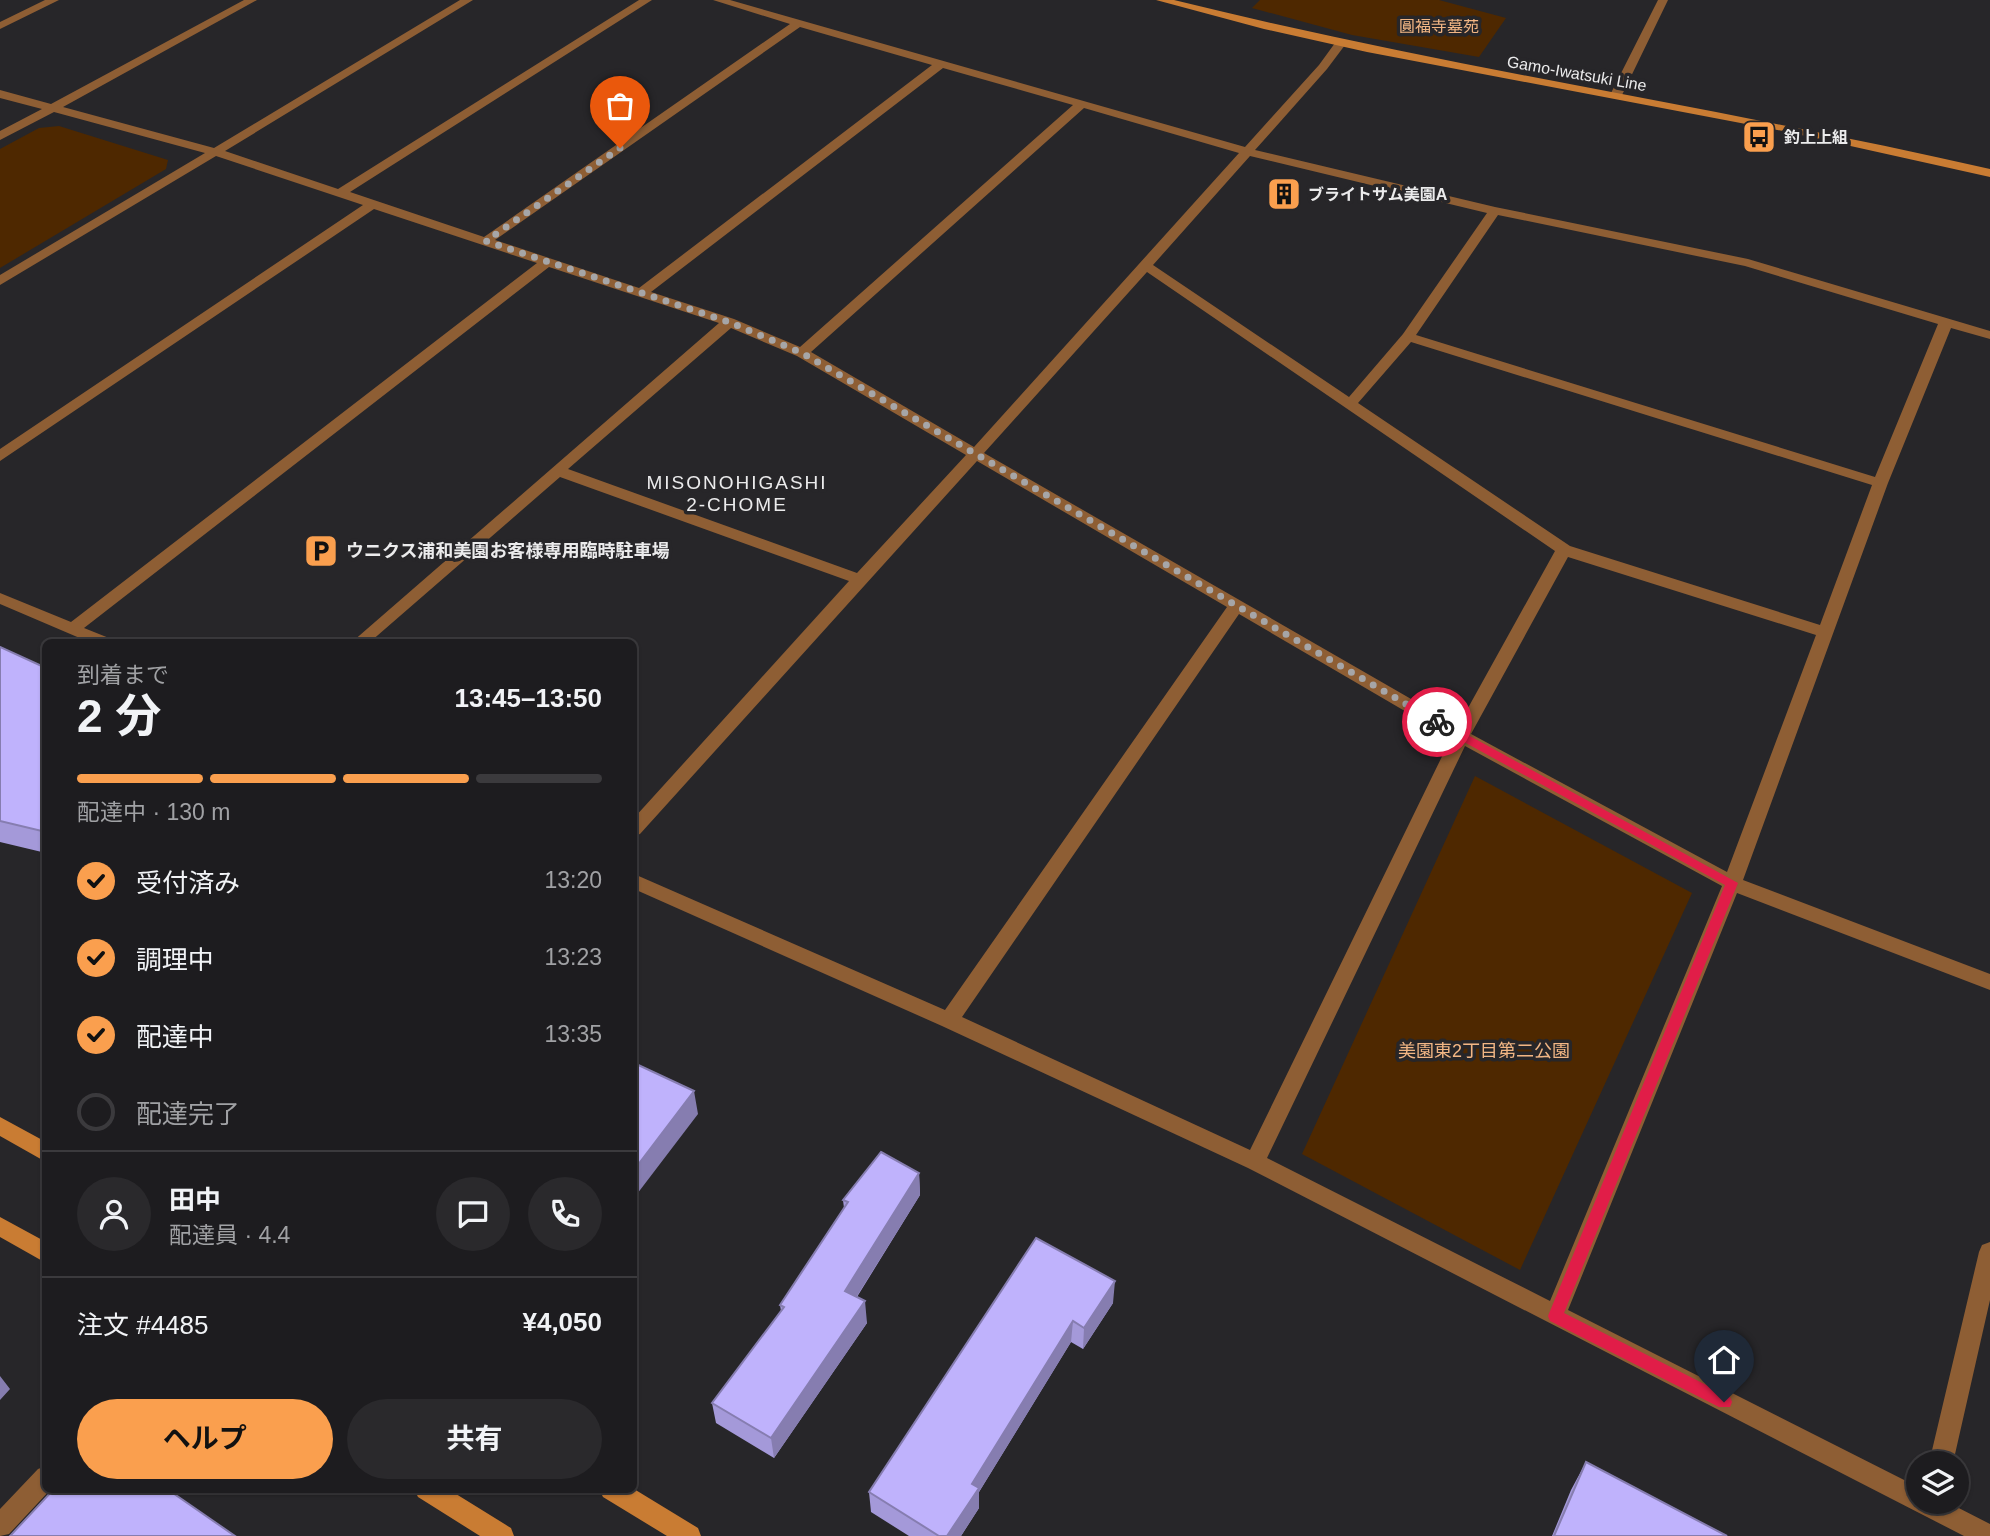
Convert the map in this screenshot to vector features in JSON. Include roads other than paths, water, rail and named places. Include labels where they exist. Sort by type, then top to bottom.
[{"type":"main road","name":"Gamo-Iwatsuki Line","points":[[1161,0],[1339,44],[1616,95],[1903,152],[1990,173]]},
{"type":"main road","points":[[0,1126],[42,1151]]},
{"type":"main road","points":[[0,1226],[42,1252]]},
{"type":"main road","points":[[432,1493],[502,1536]]},
{"type":"main road","points":[[618,1493],[689,1536]]},
{"type":"street","points":[[0,26],[54,0]]},
{"type":"street","points":[[0,135],[252,0]]},
{"type":"street","points":[[0,281],[468,0]]},
{"type":"street","points":[[340,193],[647,0]]},
{"type":"street","points":[[718,0],[1246,152],[1495,211],[1748,263],[1990,335]]},
{"type":"street","points":[[1616,95],[1663,0]]},
{"type":"street","points":[[486,241],[799,23]]},
{"type":"street","points":[[637,826],[1323,67],[1339,44]]},
{"type":"street","points":[[641,293],[942,63]]},
{"type":"street","points":[[0,94],[218,152],[729,322],[802,353],[1461,736],[1732,883],[1990,982]]},
{"type":"street","points":[[802,353],[1083,103]]},
{"type":"street","points":[[0,456],[373,204]]},
{"type":"street","points":[[1351,403],[1408,337],[1495,211]]},
{"type":"street","points":[[72,629],[547,262]]},
{"type":"street","points":[[1145,265],[1564,550],[1825,632]]},
{"type":"street","points":[[363,639],[729,322]]},
{"type":"street","points":[[1555,1316],[1732,883],[1880,483],[1946,322]]},
{"type":"street","points":[[1408,337],[1880,483]]},
{"type":"street","points":[[559,471],[858,579]]},
{"type":"street","points":[[1255,1163],[1461,736],[1564,550]]},
{"type":"street","points":[[0,598],[96,639]]},
{"type":"street","points":[[949,1020],[1237,605]]},
{"type":"street","points":[[637,882],[949,1020],[1255,1163],[1906,1492]]},
{"type":"street","points":[[1944,1451],[1990,1252]]},
{"type":"street","points":[[0,1526],[42,1481]]},
{"type":"street","points":[[1948,1514],[1989,1536]]},
{"type":"place","name":"釣上上組","points":[[1759,137]]},
{"type":"place","name":"ブライトサム美園A","points":[[1284,194]]},
{"type":"place","name":"ウニクス浦和美園お客様専用臨時駐車場","points":[[321,551]]},
{"type":"district","name":"MISONOHIGASHI 2-CHOME","points":[[737,493]]},
{"type":"park label","name":"圓福寺墓苑","points":[[1439,26]]},
{"type":"park label","name":"美園東2丁目第二公園","points":[[1484,1051]]}]
